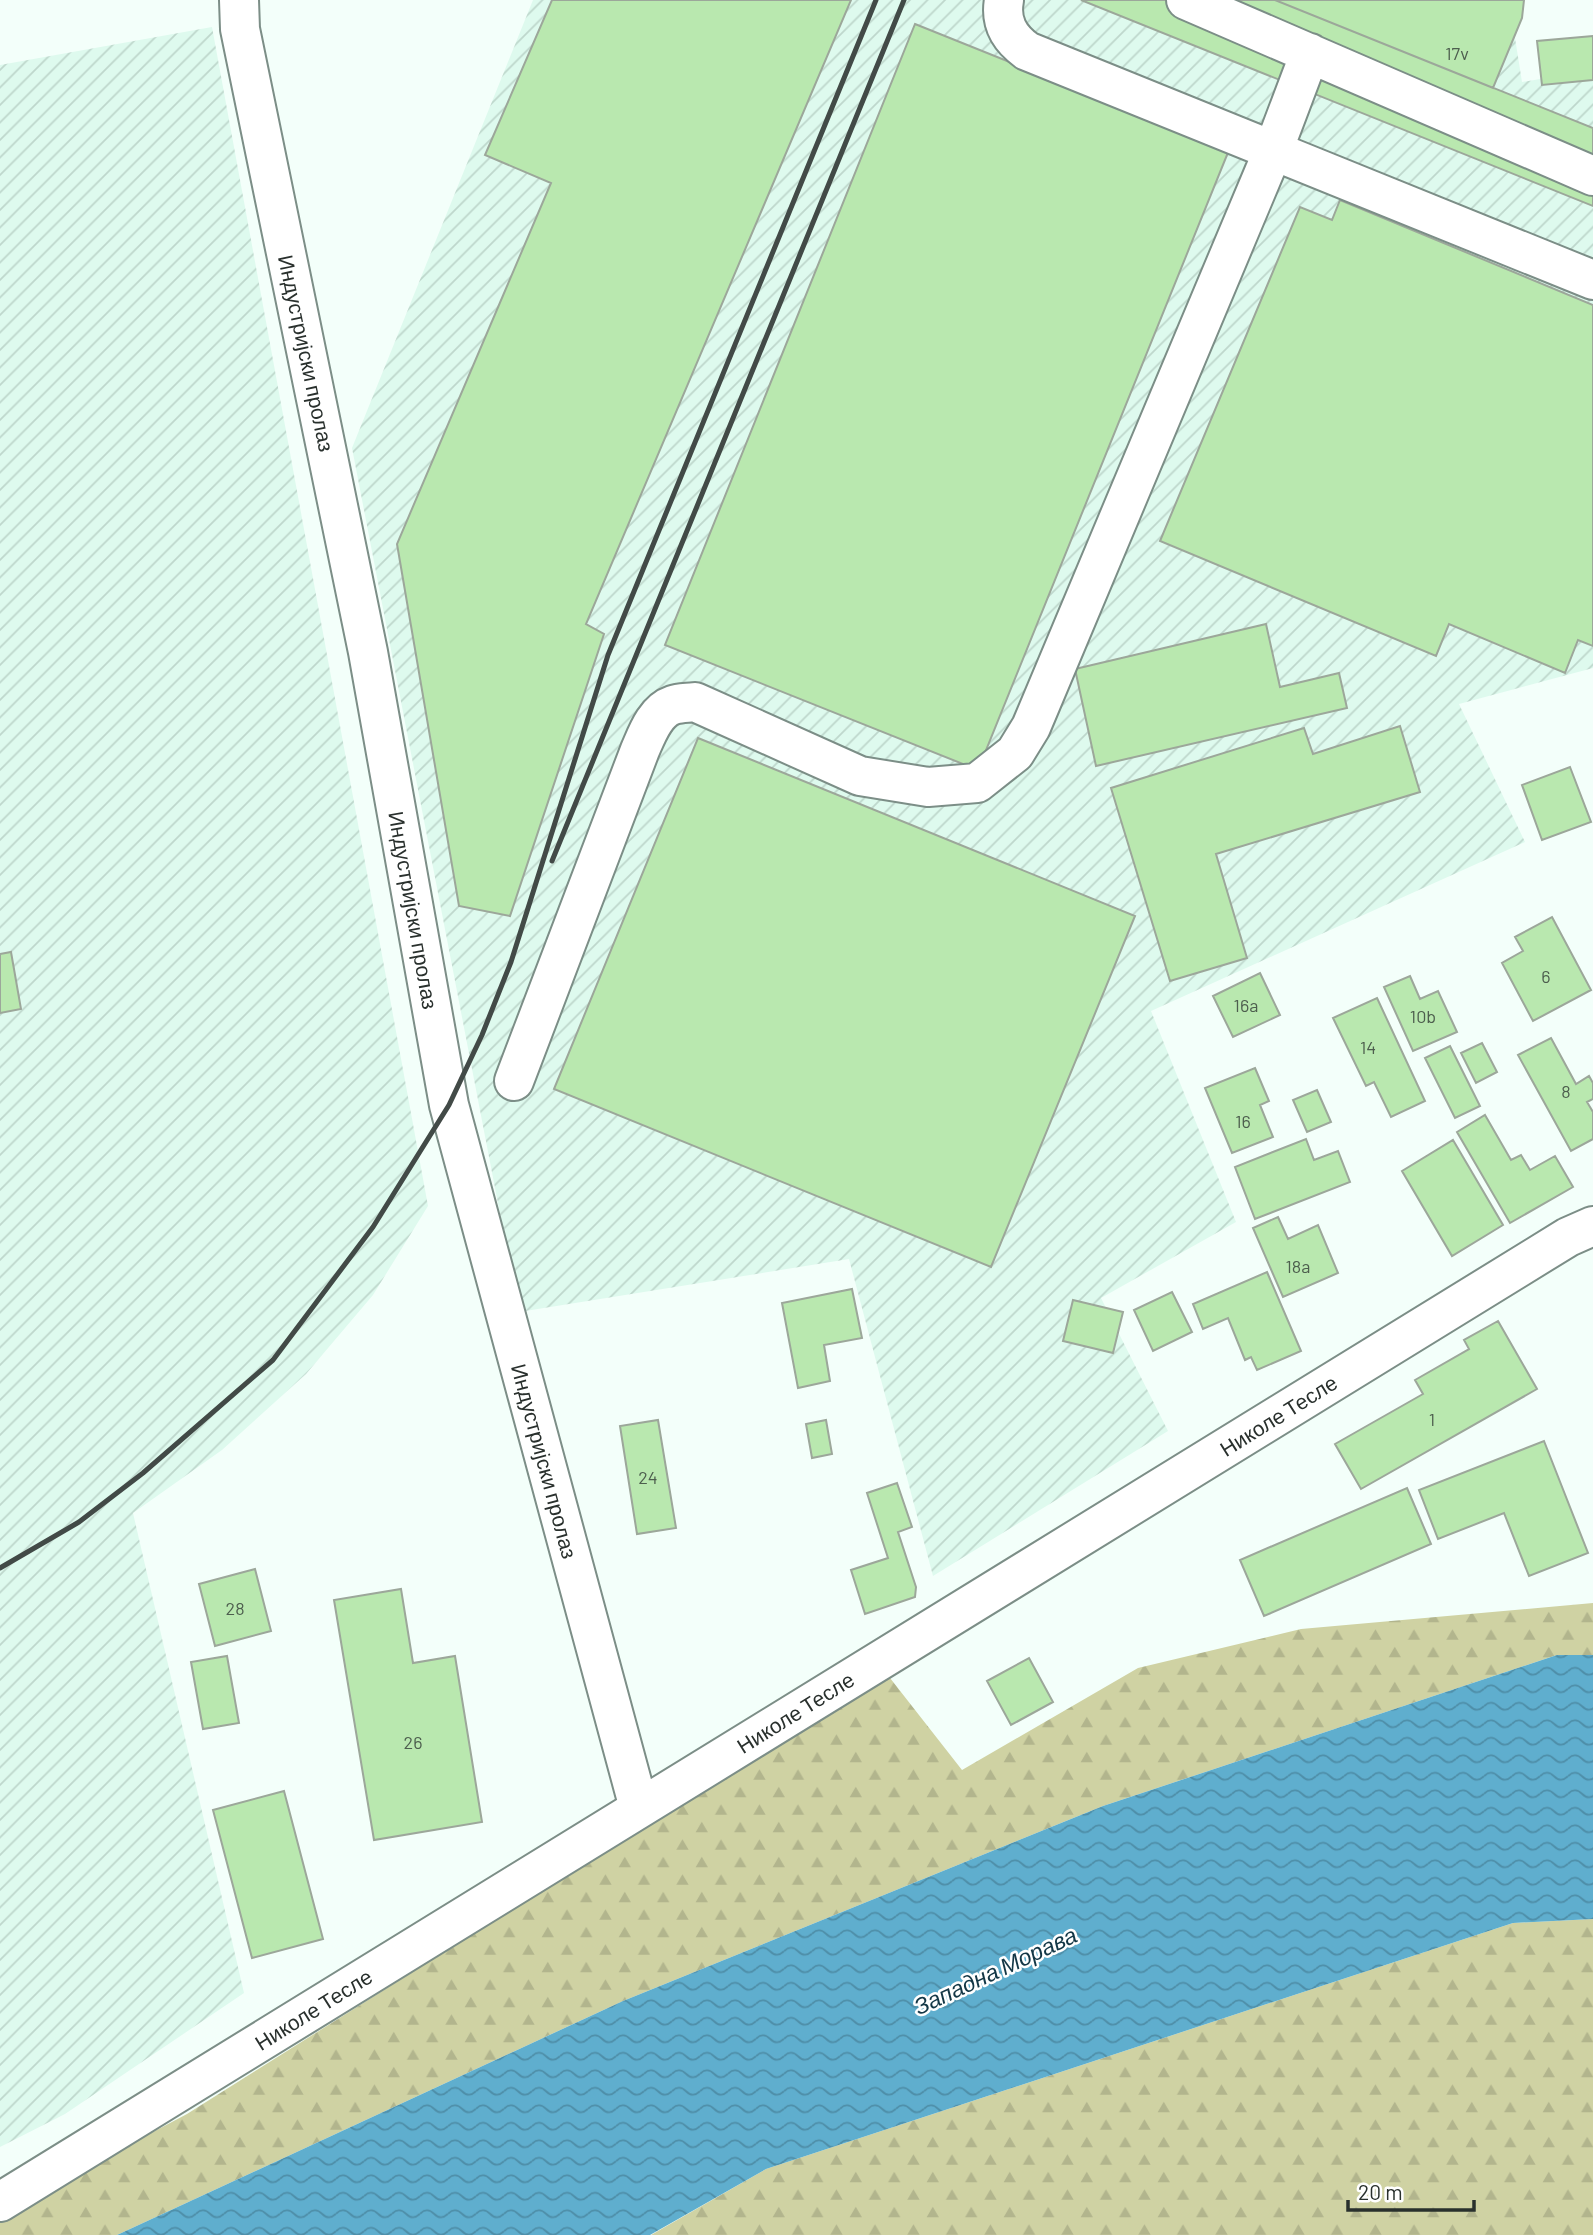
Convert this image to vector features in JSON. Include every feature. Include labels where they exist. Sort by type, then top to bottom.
[{"type":"street","name":"Индустријски пролаз","points":[[239,0],[240,29],[368,652],[449,1105],[639,1808]]},
{"type":"street","points":[[1004,0],[1005,26],[1010,36],[1027,51],[1593,280]]},
{"type":"street","points":[[1186,0],[1593,176]]},
{"type":"street","points":[[514,1081],[640,750],[661,713],[672,705],[695,702],[860,776],[928,787],[977,783],[1016,753],[1031,727],[1273,151],[1310,53]]},
{"type":"street","name":"Николе Тесле","points":[[0,2202],[1568,1237],[1593,1226]]},
{"type":"shaded area","points":[[533,0],[1509,0],[1522,82],[1593,70],[1593,668],[1459,704],[1525,842],[1151,1011],[1236,1222],[1101,1298],[1168,1431],[933,1576],[849,1259],[519,1312],[352,448]]},
{"type":"shaded area","points":[[212,27],[428,1206],[373,1295],[306,1374],[222,1450],[133,1513],[244,1993],[65,2114],[0,2147],[0,65]]},
{"type":"green space","points":[[1593,1603],[1593,1655],[1557,1655],[1103,1806],[623,2001],[117,2235],[0,2235],[0,2213],[187,2114],[476,1932],[890,1678],[962,1770],[1138,1668],[1301,1629]]},
{"type":"green space","points":[[1593,1919],[1593,2235],[651,2235],[766,2169],[1513,1923]]},
{"type":"water","name":"Западна Морава","points":[[1557,1655],[1593,1655],[1593,1919],[1513,1923],[766,2169],[650,2235],[117,2235],[623,2001],[1103,1806]]},
{"type":"building","points":[[552,0],[851,0],[586,624],[604,634],[510,916],[459,906],[397,544],[551,183],[485,155]]},
{"type":"building","points":[[1081,0],[1275,0],[1593,128],[1593,206]]},
{"type":"building","points":[[1275,0],[1524,0],[1522,18],[1493,88]]},
{"type":"building","points":[[915,24],[1229,150],[978,770],[665,645]]},
{"type":"building","points":[[1593,36],[1593,80],[1542,85],[1537,41]]},
{"type":"building","points":[[1340,200],[1593,305],[1593,646],[1578,640],[1565,673],[1449,624],[1436,656],[1160,541],[1300,207],[1332,220]]},
{"type":"building","points":[[1266,624],[1280,687],[1339,673],[1347,708],[1096,766],[1075,669]]},
{"type":"building","points":[[1400,726],[1420,792],[1216,854],[1247,958],[1170,981],[1111,788],[1304,728],[1313,754]]},
{"type":"building","points":[[698,738],[1135,916],[991,1267],[554,1089]]},
{"type":"building","points":[[1570,767],[1591,822],[1542,840],[1522,785]]},
{"type":"building","points":[[1552,917],[1591,990],[1533,1021],[1502,963],[1523,951],[1515,937]]},
{"type":"building","points":[[11,952],[21,1009],[0,1013],[0,954]]},
{"type":"building","points":[[1260,973],[1280,1015],[1233,1037],[1213,996]]},
{"type":"building","points":[[1410,976],[1420,999],[1438,991],[1457,1032],[1413,1051],[1384,987]]},
{"type":"building","points":[[1377,998],[1425,1101],[1391,1117],[1374,1082],[1366,1086],[1333,1018]]},
{"type":"building","points":[[1551,1038],[1576,1084],[1589,1076],[1593,1083],[1593,1099],[1587,1102],[1593,1112],[1593,1139],[1571,1151],[1518,1055]]},
{"type":"building","points":[[1482,1043],[1497,1072],[1476,1083],[1461,1053]]},
{"type":"building","points":[[1450,1046],[1480,1106],[1455,1118],[1425,1058]]},
{"type":"building","points":[[1255,1068],[1269,1101],[1260,1105],[1273,1137],[1232,1153],[1205,1088]]},
{"type":"building","points":[[1317,1090],[1331,1122],[1307,1132],[1293,1100]]},
{"type":"building","points":[[1485,1115],[1511,1160],[1521,1155],[1530,1170],[1555,1156],[1573,1187],[1510,1223],[1457,1132]]},
{"type":"building","points":[[1306,1139],[1314,1160],[1338,1151],[1350,1182],[1255,1219],[1235,1167]]},
{"type":"building","points":[[1453,1140],[1503,1225],[1452,1256],[1402,1171]]},
{"type":"building","points":[[1278,1217],[1288,1239],[1318,1225],[1338,1273],[1283,1297],[1253,1228]]},
{"type":"building","points":[[1267,1272],[1301,1351],[1257,1370],[1251,1357],[1245,1360],[1228,1318],[1203,1329],[1193,1304]]},
{"type":"building","points":[[852,1289],[862,1338],[824,1345],[830,1381],[798,1388],[782,1303]]},
{"type":"building","points":[[1172,1292],[1192,1332],[1153,1351],[1134,1310]]},
{"type":"building","points":[[1073,1300],[1123,1312],[1113,1353],[1063,1341]]},
{"type":"building","points":[[1498,1321],[1537,1389],[1361,1489],[1335,1444],[1423,1394],[1415,1380],[1469,1349],[1464,1340]]},
{"type":"building","points":[[658,1420],[676,1528],[637,1534],[620,1426]]},
{"type":"building","points":[[826,1420],[832,1454],[812,1458],[806,1424]]},
{"type":"building","points":[[1544,1441],[1588,1553],[1529,1576],[1504,1513],[1438,1539],[1419,1490]]},
{"type":"building","points":[[897,1483],[912,1527],[898,1532],[916,1587],[915,1597],[865,1614],[851,1570],[888,1558],[867,1493]]},
{"type":"building","points":[[1407,1488],[1431,1544],[1264,1616],[1240,1560]]},
{"type":"building","points":[[255,1569],[271,1631],[215,1646],[199,1584]]},
{"type":"building","points":[[401,1589],[413,1663],[455,1656],[482,1822],[374,1840],[334,1600]]},
{"type":"building","points":[[227,1656],[239,1723],[203,1729],[191,1662]]},
{"type":"building","points":[[1029,1658],[1053,1702],[1011,1725],[987,1681]]},
{"type":"building","points":[[284,1791],[323,1939],[252,1958],[213,1810]]},
{"type":"railway","points":[[0,1568],[79,1522],[143,1473],[273,1360],[373,1227],[449,1105],[482,1035],[511,962],[608,655],[876,0]]},
{"type":"railway","points":[[552,861],[904,0]]}]
